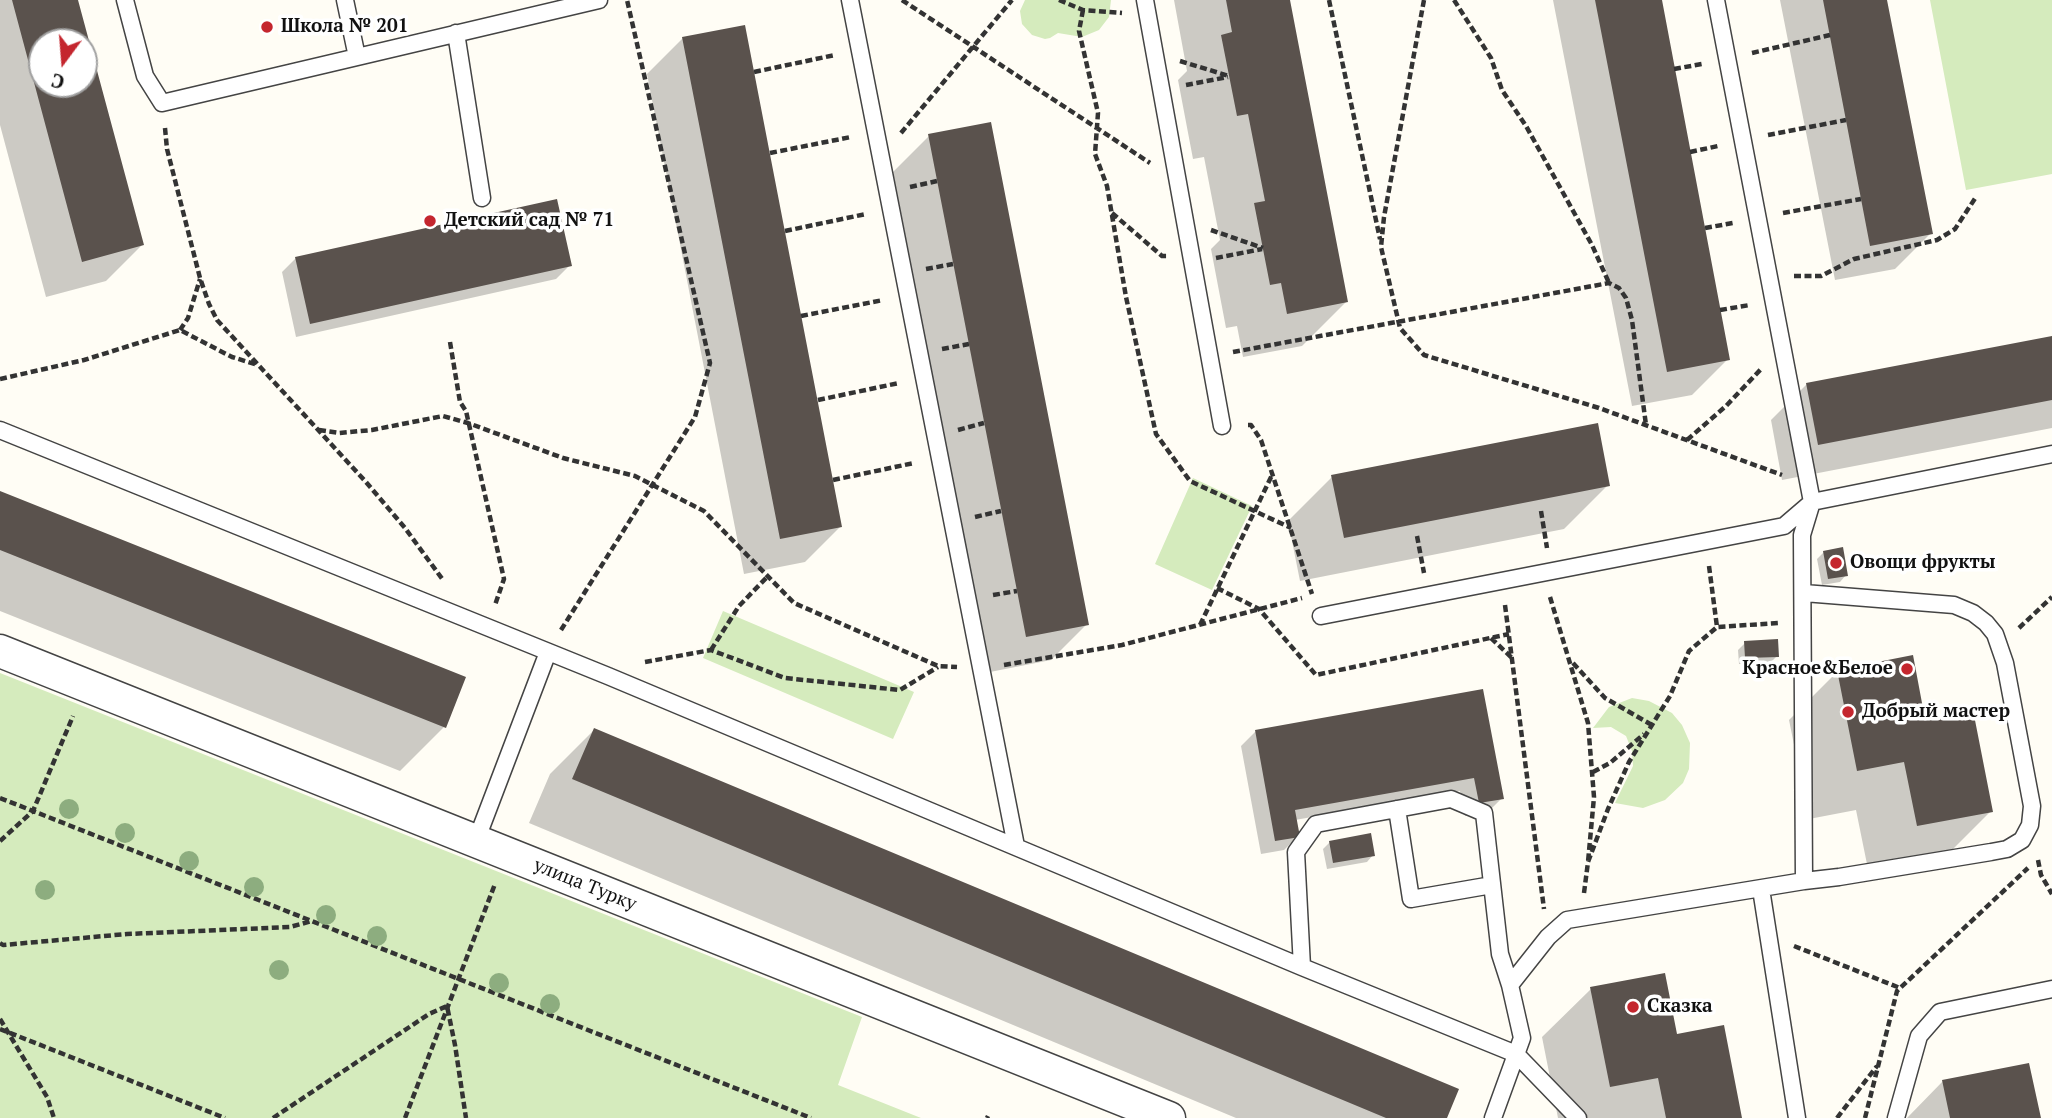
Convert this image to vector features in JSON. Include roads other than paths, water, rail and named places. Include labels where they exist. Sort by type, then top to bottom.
[{"type":"street","name":"улица Турку","points":[[0,651],[1170,1118]]},
{"type":"lane","points":[[125,0],[145,76],[162,103],[599,0]]},
{"type":"lane","points":[[345,0],[357,57]]},
{"type":"lane","points":[[850,0],[1016,846]]},
{"type":"lane","points":[[1716,0],[1812,502],[1802,535],[1804,881]]},
{"type":"lane","points":[[1146,4],[1222,426]]},
{"type":"lane","points":[[456,33],[482,198]]},
{"type":"lane","points":[[0,430],[608,676],[1516,1054],[1578,1118]]},
{"type":"lane","points":[[1321,616],[1784,526],[1812,502],[2052,454]]},
{"type":"lane","points":[[1510,985],[1548,937],[1567,920],[2007,849],[2021,840],[2030,825],[2032,806],[2005,663],[1995,634],[1986,623],[1973,613],[1954,605],[1804,593]]},
{"type":"lane","points":[[475,841],[548,652]]},
{"type":"lane","points":[[1302,967],[1296,852],[1316,824],[1451,799],[1484,813],[1500,954],[1522,1038],[1493,1118]]},
{"type":"lane","points":[[1397,809],[1411,899],[1492,885]]},
{"type":"lane","points":[[1761,889],[1797,1118]]},
{"type":"lane","points":[[1896,1118],[1919,1037],[1940,1012],[2052,989]]},
{"type":"place","name":"Школа № 201","points":[[267,27]]},
{"type":"place","name":"Детский сад № 71","points":[[430,221]]},
{"type":"place","name":"Овощи фрукты","points":[[1836,563]]},
{"type":"place","name":"Красное&Белое","points":[[1907,669]]},
{"type":"place","name":"Добрый мастер","points":[[1848,712]]},
{"type":"place","name":"Сказка","points":[[1633,1007]]}]
